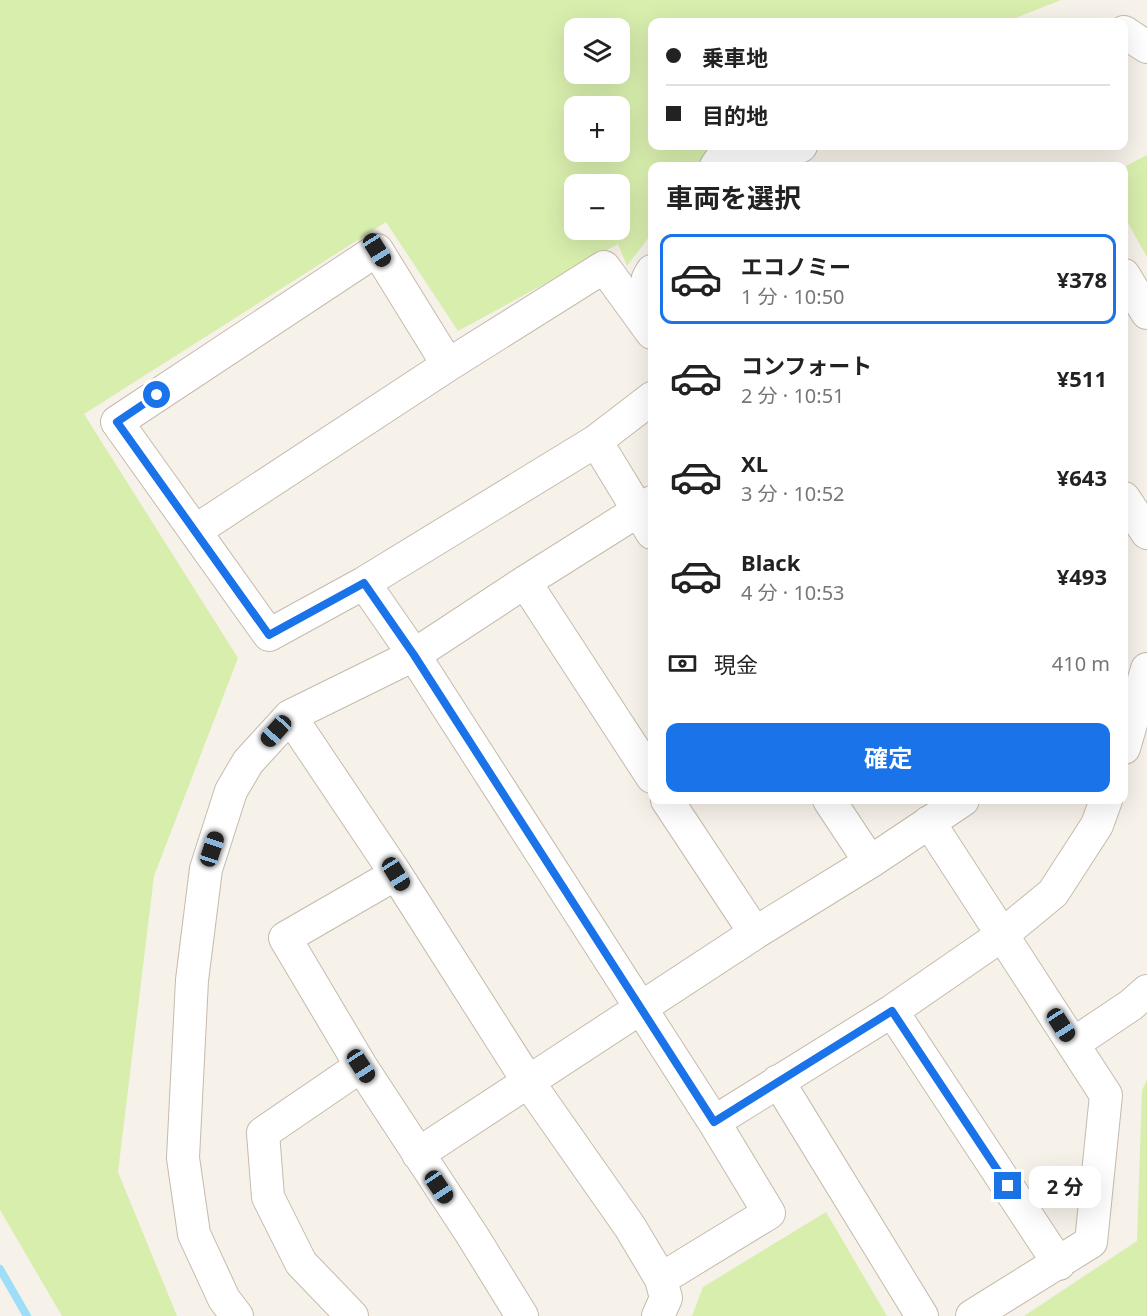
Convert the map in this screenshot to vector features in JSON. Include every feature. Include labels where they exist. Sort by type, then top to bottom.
[{"type":"street","points":[[1128,34],[1147,46]]},
{"type":"street","points":[[719,162],[721,159],[776,158],[793,150]]},
{"type":"street","points":[[448,365],[377,250],[117,422],[269,635],[364,583],[596,441],[648,401]]},
{"type":"street","points":[[195,531],[448,365],[604,267],[648,328]]},
{"type":"street","points":[[1128,281],[1147,313]]},
{"type":"street","points":[[237,1316],[225,1299],[194,1234],[183,1158],[192,980],[206,869],[231,791],[248,762],[290,716],[414,655],[525,582],[648,515],[596,441]]},
{"type":"street","points":[[1128,504],[1147,533]]},
{"type":"street","points":[[525,582],[648,771]]},
{"type":"street","points":[[364,583],[414,655],[714,1122],[769,1213],[661,1280]]},
{"type":"street","points":[[1128,734],[1147,669]]},
{"type":"street","points":[[290,716],[396,874],[529,1083],[630,1227],[661,1280],[666,1298],[658,1316]]},
{"type":"street","points":[[1128,750],[1147,758]]},
{"type":"street","points":[[670,804],[755,933]]},
{"type":"street","points":[[832,804],[870,862]]},
{"type":"street","points":[[418,1154],[957,804]]},
{"type":"street","points":[[714,1122],[892,1011],[1002,935],[1053,894],[1097,825],[1105,804]]},
{"type":"street","points":[[929,822],[1106,1095],[1091,1242],[972,1316]]},
{"type":"street","points":[[396,874],[285,938],[361,1066],[472,1235],[522,1316]]},
{"type":"street","points":[[1073,1044],[1131,1005],[1147,991]]},
{"type":"street","points":[[892,1011],[1059,1264]]},
{"type":"street","points":[[352,1316],[301,1263],[268,1197],[263,1133],[361,1066]]},
{"type":"street","points":[[778,1081],[922,1316]]},
{"type":"green space","points":[[0,0],[1061,0],[1015,18],[648,18],[648,150],[719,150],[708,162],[648,162],[648,238],[627,266],[618,244],[458,331],[386,222],[84,414],[238,658],[154,876],[118,1172],[177,1316],[62,1316],[0,1210]]},
{"type":"green space","points":[[1147,155],[1147,257],[1128,223],[1128,165]]},
{"type":"green space","points":[[1147,1080],[1147,1316],[1024,1316],[1137,1241],[1142,1090]]},
{"type":"green space","points":[[826,1212],[887,1316],[692,1316],[703,1287]]},
{"type":"waterway","points":[[0,1269],[27,1316]]},
{"type":"route","points":[[157,395],[117,422],[269,635],[364,583],[414,655],[714,1122],[892,1011],[1008,1186]]}]
